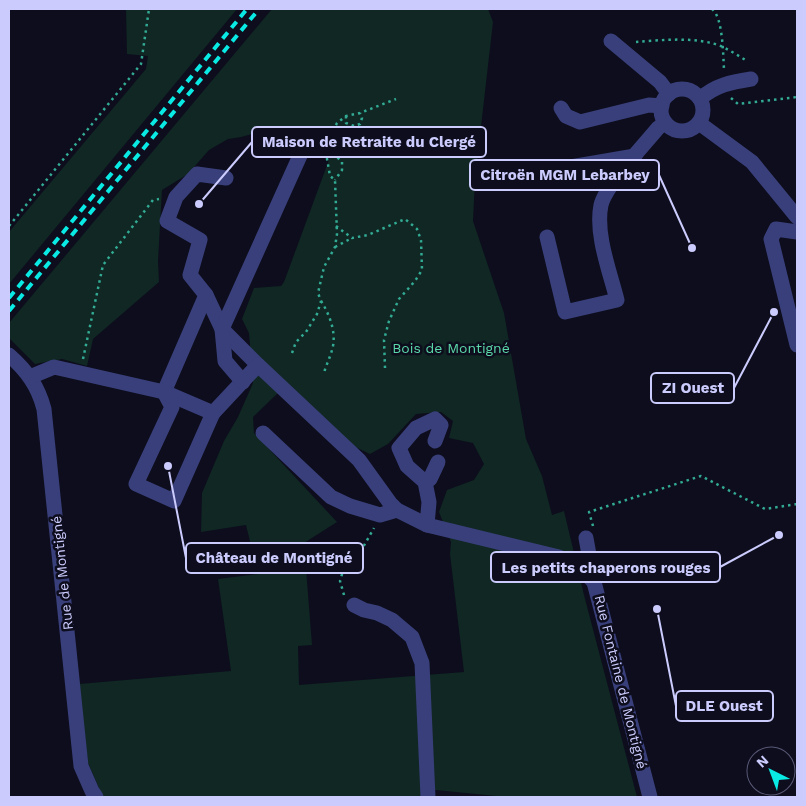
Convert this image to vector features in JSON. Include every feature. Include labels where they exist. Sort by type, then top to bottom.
[{"type":"street","points":[[561,108],[566,116],[580,122],[666,100],[676,90],[689,90],[700,99],[703,107],[703,116],[699,123],[694,128],[682,132],[665,123],[662,117],[666,100],[660,82],[615,45]]},
{"type":"street","points":[[700,99],[726,83],[751,79]]},
{"type":"street","points":[[547,237],[565,312],[617,300],[600,232],[601,205],[613,183],[658,128],[665,123]]},
{"type":"street","points":[[699,123],[752,162],[797,217]]},
{"type":"street","points":[[243,382],[225,362],[222,329],[309,151]]},
{"type":"street","points":[[553,170],[635,156]]},
{"type":"street","points":[[226,178],[196,174],[176,197],[167,221],[200,240],[190,275],[206,296],[222,329],[359,460],[397,510],[427,524],[559,557],[577,566],[594,582]]},
{"type":"street","points":[[797,232],[776,229],[771,239],[797,345]]},
{"type":"street","points":[[164,392],[206,296]]},
{"type":"street","name":"Rue de Montigné","points":[[9,356],[30,377],[41,397],[44,409],[81,766],[96,797]]},
{"type":"street","points":[[164,392],[172,408],[136,484],[174,501],[213,412],[258,365]]},
{"type":"street","points":[[30,377],[54,367],[164,392],[213,412]]},
{"type":"street","points":[[427,524],[429,502],[425,482],[407,466],[399,448],[416,428],[435,419],[441,425],[435,442]]},
{"type":"street","points":[[263,433],[332,497],[350,506],[380,515],[397,510]]},
{"type":"street","points":[[425,482],[430,479],[438,462]]},
{"type":"street","name":"Rue Fontaine de Montigné","points":[[586,538],[594,582],[650,797]]},
{"type":"street","points":[[354,605],[392,620],[412,637],[422,663],[428,797]]},
{"type":"path","points":[[9,226],[141,64],[150,9]]},
{"type":"path","points":[[712,9],[716,12],[720,26]]},
{"type":"path","points":[[615,45],[673,39],[722,47],[747,61]]},
{"type":"path","points":[[754,103],[797,97]]},
{"type":"path","points":[[335,180],[330,176],[325,147],[337,123],[346,116],[360,113],[396,99]]},
{"type":"path","points":[[346,116],[346,123],[354,126],[360,124],[362,118],[360,113]]},
{"type":"path","points":[[309,151],[325,147]]},
{"type":"path","points":[[324,373],[332,350],[334,332],[318,294],[324,267],[335,247],[335,180],[342,170],[342,162],[335,155],[326,152]]},
{"type":"path","points":[[80,373],[103,265],[153,200],[176,197]]},
{"type":"path","points":[[335,247],[352,238],[368,236],[405,220],[417,229],[421,240],[422,270],[399,299],[389,320],[384,340],[385,368]]},
{"type":"path","points":[[336,226],[352,238]]},
{"type":"path","points":[[292,354],[296,342],[306,332],[317,314],[321,301]]},
{"type":"path","points":[[586,538],[595,533],[590,512],[701,476],[765,508],[797,504]]},
{"type":"path","points":[[354,605],[346,599],[342,590],[341,572],[345,564],[366,543],[380,515]]},
{"type":"green space","points":[[126,9],[237,9],[9,284],[9,232],[146,69],[148,56],[127,54]]},
{"type":"green space","name":"Bois de Montigné","points":[[272,9],[488,9],[493,22],[475,179],[473,221],[504,313],[526,439],[542,476],[552,515],[564,511],[637,797],[506,797],[436,790],[426,791],[426,797],[103,797],[88,763],[79,684],[231,671],[218,579],[258,574],[246,525],[201,532],[202,493],[224,441],[238,417],[253,383],[249,333],[242,319],[254,288],[281,286],[284,282],[333,149],[283,126],[228,139],[209,150],[188,174],[162,190],[158,261],[159,282],[93,339],[87,366],[62,359],[35,364],[9,338],[9,323]],"holes":[[[278,393],[351,445],[370,454],[388,444],[416,414],[441,412],[453,421],[449,438],[473,443],[484,464],[474,480],[447,490],[439,512],[451,542],[450,554],[464,672],[299,685],[298,646],[312,645],[304,543],[337,522],[254,433],[253,417]]]},
{"type":"railway","points":[[9,298],[247,9]]},
{"type":"railway","points":[[9,311],[259,9]]},
{"type":"place","name":"Maison de Retraite du Clergé","points":[[199,204]]},
{"type":"place","name":"Citroën MGM Lebarbey","points":[[692,248]]},
{"type":"place","name":"ZI Ouest","points":[[774,312]]},
{"type":"place","name":"Château de Montigné","points":[[168,466]]},
{"type":"place","name":"Les petits chaperons rouges","points":[[779,535]]},
{"type":"place","name":"DLE Ouest","points":[[657,609]]}]
